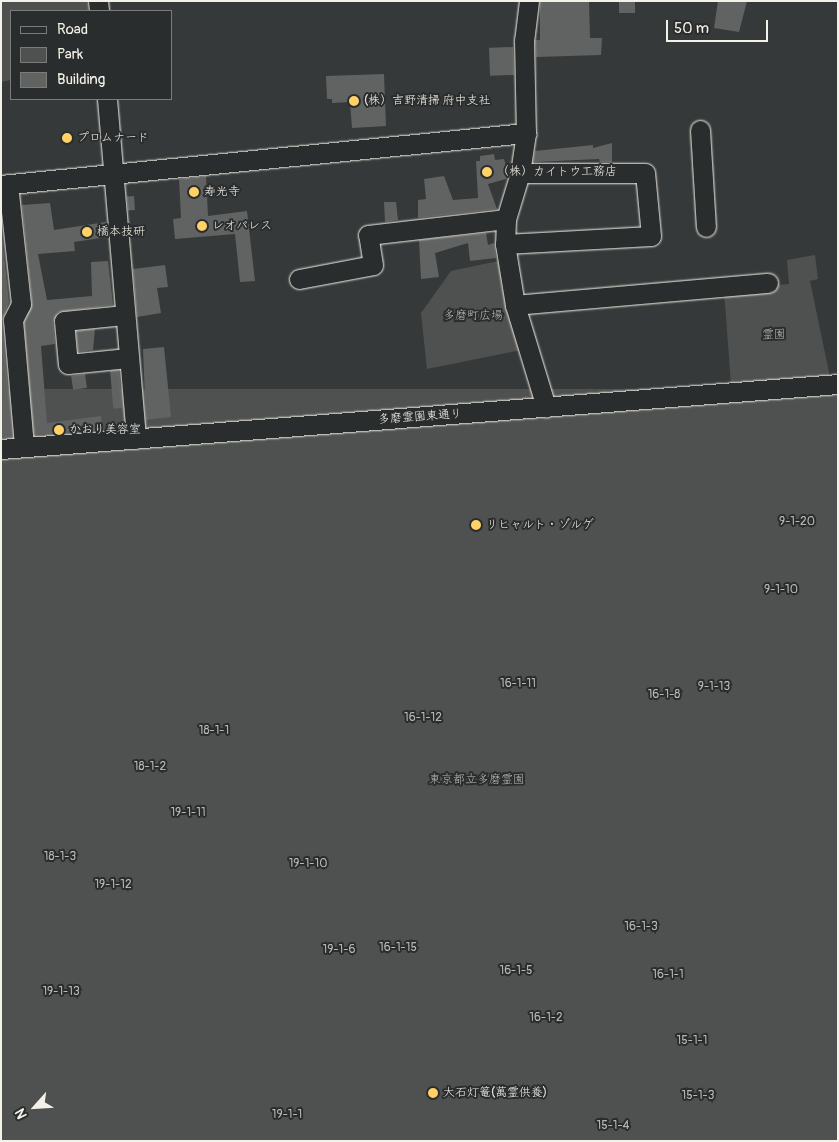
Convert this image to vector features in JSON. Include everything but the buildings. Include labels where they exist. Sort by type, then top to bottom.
[{"type":"street","points":[[529,1],[524,40],[526,133],[520,173],[506,219],[505,244],[515,305],[546,407]]},
{"type":"street","points":[[107,100],[136,438]]},
{"type":"street","points":[[700,130],[706,227]]},
{"type":"street","points":[[24,447],[13,320],[21,304],[5,185],[113,172],[526,133]]},
{"type":"street","points":[[505,244],[651,236],[645,172],[520,173]]},
{"type":"street","points":[[299,280],[373,265],[368,235],[506,219]]},
{"type":"street","points":[[515,305],[768,283]]},
{"type":"street","points":[[124,315],[64,322],[68,364],[128,358]]},
{"type":"street","name":"多磨霊園東通り","points":[[1,449],[838,384]]},
{"type":"green space","points":[[1,1],[87,1],[88,10],[10,10],[10,80],[1,82]]},
{"type":"green space","name":"霊園","points":[[815,255],[818,279],[810,281],[830,377],[731,385],[724,290],[789,284],[787,260]]},
{"type":"green space","name":"多磨町広場","points":[[508,259],[521,350],[427,369],[421,313],[451,271]]},
{"type":"green space","name":"東京都立多磨霊園","points":[[1,389],[838,389],[838,1141],[1,1141]]},
{"type":"place","name":"(株）吉野清掃 府中支社","points":[[354,101]]},
{"type":"place","name":"プロムナード","points":[[67,138]]},
{"type":"place","name":"（株）カイトウ工務店","points":[[487,172]]},
{"type":"place","name":"寿光寺","points":[[194,192]]},
{"type":"place","name":"レオパレス","points":[[202,226]]},
{"type":"place","name":"橋本技研","points":[[87,232]]},
{"type":"place","name":"かおり美容室","points":[[59,430]]},
{"type":"place","name":"リヒャルト・ゾルゲ","points":[[476,525]]},
{"type":"place","name":"大石灯篭(萬霊供養)","points":[[433,1093]]},
{"type":"park label","name":"9-1-20","points":[[797,522]]},
{"type":"park label","name":"9-1-10","points":[[781,590]]},
{"type":"park label","name":"16-1-11","points":[[518,684]]},
{"type":"park label","name":"9-1-13","points":[[714,687]]},
{"type":"park label","name":"16-1-8","points":[[664,695]]},
{"type":"park label","name":"16-1-12","points":[[423,718]]},
{"type":"park label","name":"18-1-1","points":[[214,731]]},
{"type":"park label","name":"18-1-2","points":[[150,767]]},
{"type":"park label","name":"19-1-11","points":[[188,813]]},
{"type":"park label","name":"18-1-3","points":[[60,857]]},
{"type":"park label","name":"19-1-10","points":[[308,864]]},
{"type":"park label","name":"19-1-12","points":[[113,885]]},
{"type":"park label","name":"16-1-3","points":[[641,927]]},
{"type":"park label","name":"16-1-15","points":[[398,948]]},
{"type":"park label","name":"19-1-6","points":[[339,950]]},
{"type":"park label","name":"16-1-5","points":[[516,971]]},
{"type":"park label","name":"16-1-1","points":[[668,975]]},
{"type":"park label","name":"19-1-13","points":[[61,992]]},
{"type":"park label","name":"16-1-2","points":[[546,1018]]},
{"type":"park label","name":"15-1-1","points":[[692,1041]]},
{"type":"park label","name":"15-1-3","points":[[698,1096]]},
{"type":"park label","name":"19-1-1","points":[[287,1115]]},
{"type":"park label","name":"15-1-4","points":[[613,1126]]}]
